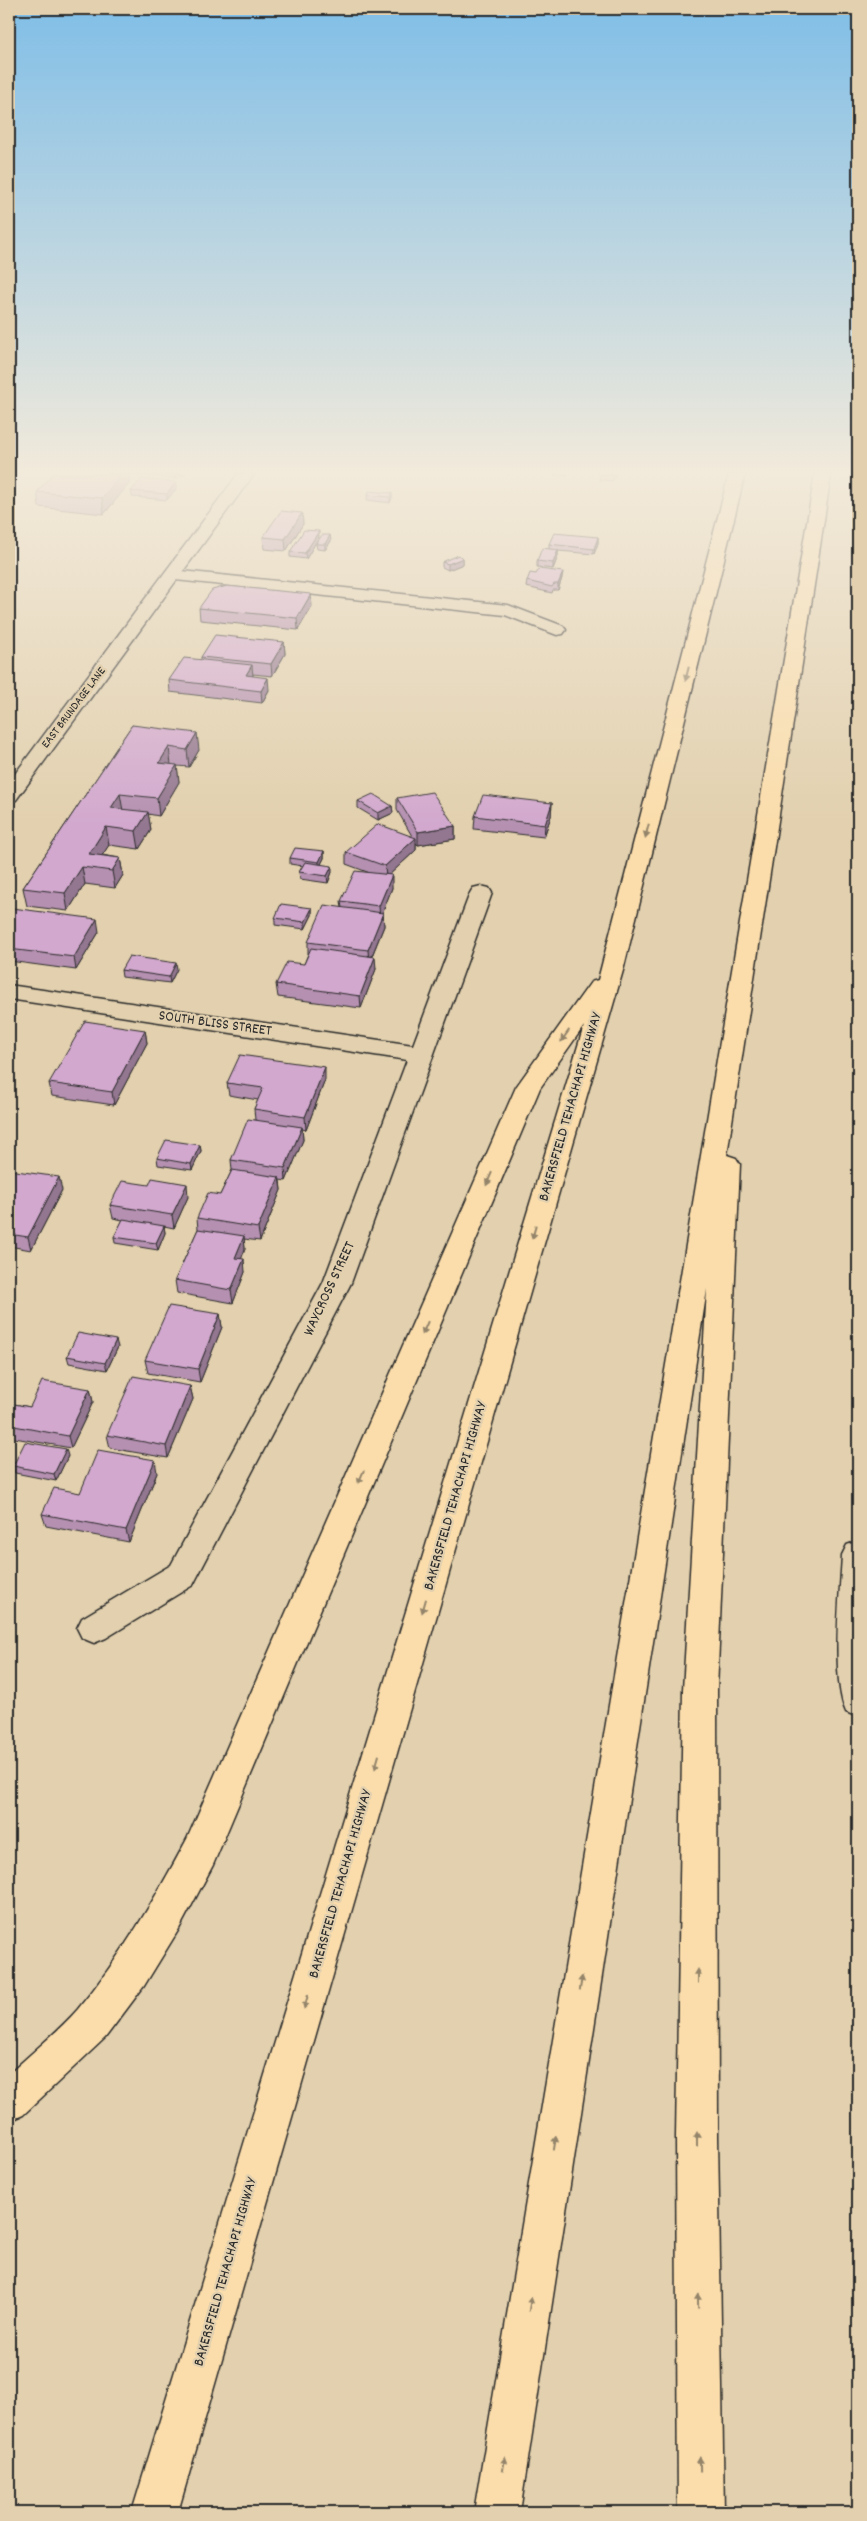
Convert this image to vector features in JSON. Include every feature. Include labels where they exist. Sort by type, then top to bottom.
[{"type":"highway","name":"BAKERSFIELD TEHACHAPI HIGHWAY","points":[[155,2512],[613,967],[708,592]]},
{"type":"highway","points":[[497,2512],[804,592]]},
{"type":"highway","points":[[9,2101],[91,2024],[130,1972],[166,1916],[200,1852],[528,1087],[613,967]]},
{"type":"highway","points":[[701,2512],[697,2147],[700,1690],[734,1022]]},
{"type":"street","name":"EAST BRUNDAGE LANE","points":[[9,796],[160,592]]},
{"type":"street","points":[[332,592],[508,610],[557,630]]},
{"type":"street","name":"WAYCROSS STREET","points":[[94,1628],[182,1575],[337,1283],[481,893]]},
{"type":"street","name":"SOUTH BLISS STREET","points":[[9,992],[422,1054]]},
{"type":"street","points":[[858,1555],[855,1652],[858,1700]]},
{"type":"building","points":[[211,592],[286,592],[311,594],[297,618],[199,608]]},
{"type":"building","points":[[215,635],[284,642],[271,664],[201,657]]},
{"type":"building","points":[[184,658],[252,665],[246,675],[268,678],[261,691],[169,680]]},
{"type":"building","points":[[132,725],[197,733],[187,750],[169,747],[159,763],[177,765],[157,798],[120,794],[111,808],[148,812],[136,831],[106,827],[89,854],[120,858],[112,871],[82,867],[65,893],[23,888]]},
{"type":"building","points":[[432,792],[455,826],[418,832],[397,798]]},
{"type":"building","points":[[373,794],[392,806],[378,813],[358,801]]},
{"type":"building","points":[[483,795],[552,803],[545,825],[475,816]]},
{"type":"building","points":[[378,824],[416,838],[385,866],[346,852]]},
{"type":"building","points":[[295,848],[324,851],[319,862],[290,858]]},
{"type":"building","points":[[305,862],[332,866],[327,876],[299,872]]},
{"type":"building","points":[[355,871],[392,875],[379,906],[341,901]]},
{"type":"building","points":[[281,904],[312,908],[305,922],[275,918]]},
{"type":"building","points":[[324,905],[383,913],[368,950],[308,942]]},
{"type":"building","points":[[12,908],[97,919],[74,957],[9,949],[9,913]]},
{"type":"building","points":[[311,948],[375,957],[360,996],[276,984],[287,962],[304,964]]},
{"type":"building","points":[[129,956],[176,963],[169,977],[121,970]]},
{"type":"building","points":[[85,1021],[145,1030],[112,1092],[49,1083]]},
{"type":"building","points":[[240,1055],[325,1067],[305,1117],[254,1109],[263,1088],[227,1083]]},
{"type":"building","points":[[248,1119],[302,1127],[285,1168],[231,1160]]},
{"type":"building","points":[[166,1140],[200,1145],[191,1164],[157,1158]]},
{"type":"building","points":[[9,1170],[59,1177],[28,1237],[9,1234]]},
{"type":"building","points":[[232,1170],[279,1177],[258,1228],[197,1218],[208,1193],[220,1195]]},
{"type":"building","points":[[152,1178],[187,1184],[172,1215],[110,1205],[122,1181],[149,1185]]},
{"type":"building","points":[[123,1219],[164,1226],[156,1243],[114,1237]]},
{"type":"building","points":[[198,1229],[244,1236],[235,1258],[244,1259],[231,1290],[175,1280]]},
{"type":"building","points":[[169,1306],[220,1314],[198,1369],[145,1360]]},
{"type":"building","points":[[78,1333],[116,1340],[105,1363],[67,1356]]},
{"type":"building","points":[[133,1376],[190,1386],[166,1446],[107,1435]]},
{"type":"building","points":[[42,1381],[90,1389],[68,1436],[9,1425],[9,1403],[30,1407]]},
{"type":"building","points":[[25,1442],[66,1449],[54,1474],[13,1466]]},
{"type":"building","points":[[98,1450],[155,1460],[126,1530],[42,1514],[54,1488],[80,1493]]}]
